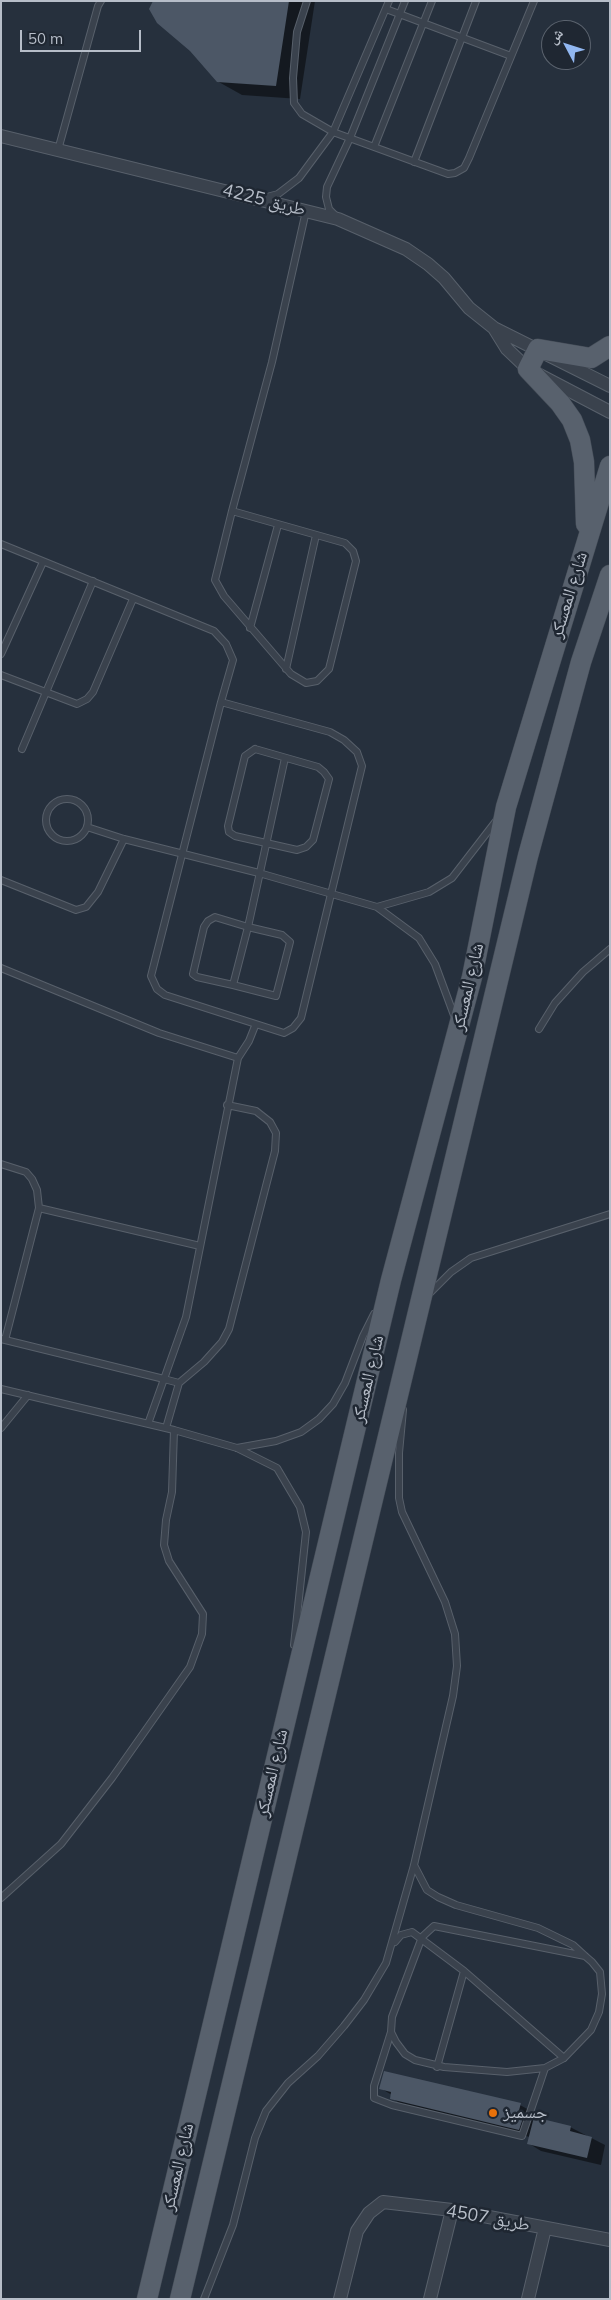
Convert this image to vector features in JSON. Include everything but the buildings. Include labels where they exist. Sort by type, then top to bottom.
[{"type":"main road","points":[[587,538],[584,462],[580,440],[572,420],[560,403],[528,369],[538,349],[590,358],[610,346]]},
{"type":"main road","name":"شارع المعسكر","points":[[147,2299],[391,1280],[474,967],[506,807],[610,466]]},
{"type":"main road","name":"شارع المعسكر","points":[[180,2299],[528,856],[582,662],[610,575]]},
{"type":"main road","points":[[582,662],[610,616]]},
{"type":"street","name":"طريق 4225","points":[[1,136],[338,219],[406,249],[428,264],[444,278],[469,308],[494,328],[610,386]]},
{"type":"street","name":"طريق 4225","points":[[494,328],[507,349],[528,369],[610,412]]},
{"type":"street","name":"طريق 4507","points":[[340,2299],[357,2231],[369,2213],[383,2202],[452,2210],[610,2240]]},
{"type":"street","points":[[430,2299],[452,2210]]},
{"type":"street","points":[[528,2299],[545,2228]]},
{"type":"lane","points":[[58,150],[101,1]]},
{"type":"lane","points":[[306,1],[297,32],[293,78],[294,103],[302,114],[333,132],[448,174],[455,173],[464,168],[534,1]]},
{"type":"lane","points":[[260,199],[278,194],[299,178],[333,132],[389,1]]},
{"type":"lane","points":[[338,219],[330,209],[326,197],[327,187],[350,138],[405,1]]},
{"type":"lane","points":[[374,147],[432,1]]},
{"type":"lane","points":[[414,162],[476,1]]},
{"type":"lane","points":[[386,9],[463,36],[511,56]]},
{"type":"lane","points":[[232,511],[345,543],[353,551],[356,560],[329,669],[317,681],[306,682],[286,669],[224,596],[215,580],[232,511],[272,362],[306,211]]},
{"type":"lane","points":[[250,628],[278,525]]},
{"type":"lane","points":[[286,669],[316,535]]},
{"type":"lane","points":[[1,544],[214,631],[226,644],[233,660],[221,702],[184,854],[151,976],[157,989],[165,995],[255,1026],[284,1033],[293,1028],[301,1018],[329,895],[362,766],[357,752],[344,740],[330,732],[221,702]]},
{"type":"lane","points":[[1,654],[42,562]]},
{"type":"lane","points":[[22,750],[93,582]]},
{"type":"lane","points":[[1,675],[46,694],[77,704],[87,699],[93,692],[133,599]]},
{"type":"lane","points":[[255,750],[318,766],[329,780],[313,840],[306,847],[297,850],[267,843],[235,836],[230,832],[228,826],[245,756],[255,750]]},
{"type":"lane","points":[[233,985],[285,758]]},
{"type":"lane","points":[[67,798],[80,802],[87,814],[87,827],[79,838],[66,842],[54,838],[46,826],[46,813],[54,802],[67,798]]},
{"type":"lane","points":[[377,908],[429,892],[452,878],[506,807]]},
{"type":"lane","points":[[87,827],[124,839],[259,874],[377,908],[419,938],[435,964],[459,1027]]},
{"type":"lane","points":[[1,880],[76,910],[86,907],[98,892],[124,839]]},
{"type":"lane","points":[[215,917],[248,926],[282,935],[290,942],[276,996],[197,977],[193,970],[204,927],[208,921],[215,917]]},
{"type":"lane","points":[[539,1029],[555,1004],[583,972],[610,949]]},
{"type":"lane","points":[[1,968],[159,1033],[238,1058]]},
{"type":"lane","points":[[148,1424],[186,1317],[227,1105],[238,1058],[250,1041],[255,1026]]},
{"type":"lane","points":[[166,1428],[178,1383],[204,1362],[222,1342],[229,1329],[275,1151],[276,1133],[270,1122],[256,1111],[227,1105]]},
{"type":"lane","points":[[1,1164],[26,1172],[37,1190],[40,1208],[3,1339],[178,1383]]},
{"type":"lane","points":[[40,1208],[200,1246]]},
{"type":"lane","points":[[420,1304],[451,1272],[472,1258],[610,1214]]},
{"type":"lane","points":[[237,1448],[276,1441],[301,1432],[319,1419],[333,1404],[346,1383],[363,1336],[391,1280]]},
{"type":"lane","points":[[204,2299],[233,2224],[256,2138],[266,2112],[288,2083],[318,2056],[364,2000],[379,1978],[394,1943],[453,1696],[457,1666],[455,1634],[447,1610],[402,1512],[399,1498],[399,1453],[408,1352]]},
{"type":"lane","points":[[1,1389],[174,1430],[237,1448],[277,1468],[300,1507],[306,1532],[300,1598],[283,1726]]},
{"type":"lane","points":[[1,1428],[28,1395]]},
{"type":"lane","points":[[1,1898],[61,1844],[112,1778],[190,1667],[202,1634],[203,1614],[169,1562],[164,1545],[166,1520],[172,1492],[174,1430]]},
{"type":"lane","points":[[391,2032],[405,2054],[437,2067],[507,2072],[545,2068],[564,2058],[592,2030],[599,2012],[602,1994],[600,1972],[573,1945],[538,1928],[456,1905],[438,1897],[428,1890],[414,1865]]},
{"type":"lane","points":[[545,2068],[522,2136],[392,2105],[374,2098],[374,2086],[391,2032],[392,2017],[422,1937],[434,1926],[443,1926],[585,1956]]},
{"type":"lane","points":[[394,1943],[401,1935],[412,1932],[422,1937],[564,2058]]},
{"type":"lane","points":[[437,2067],[464,1971]]},
{"type":"place","name":"جسميز","points":[[493,2113]]}]
